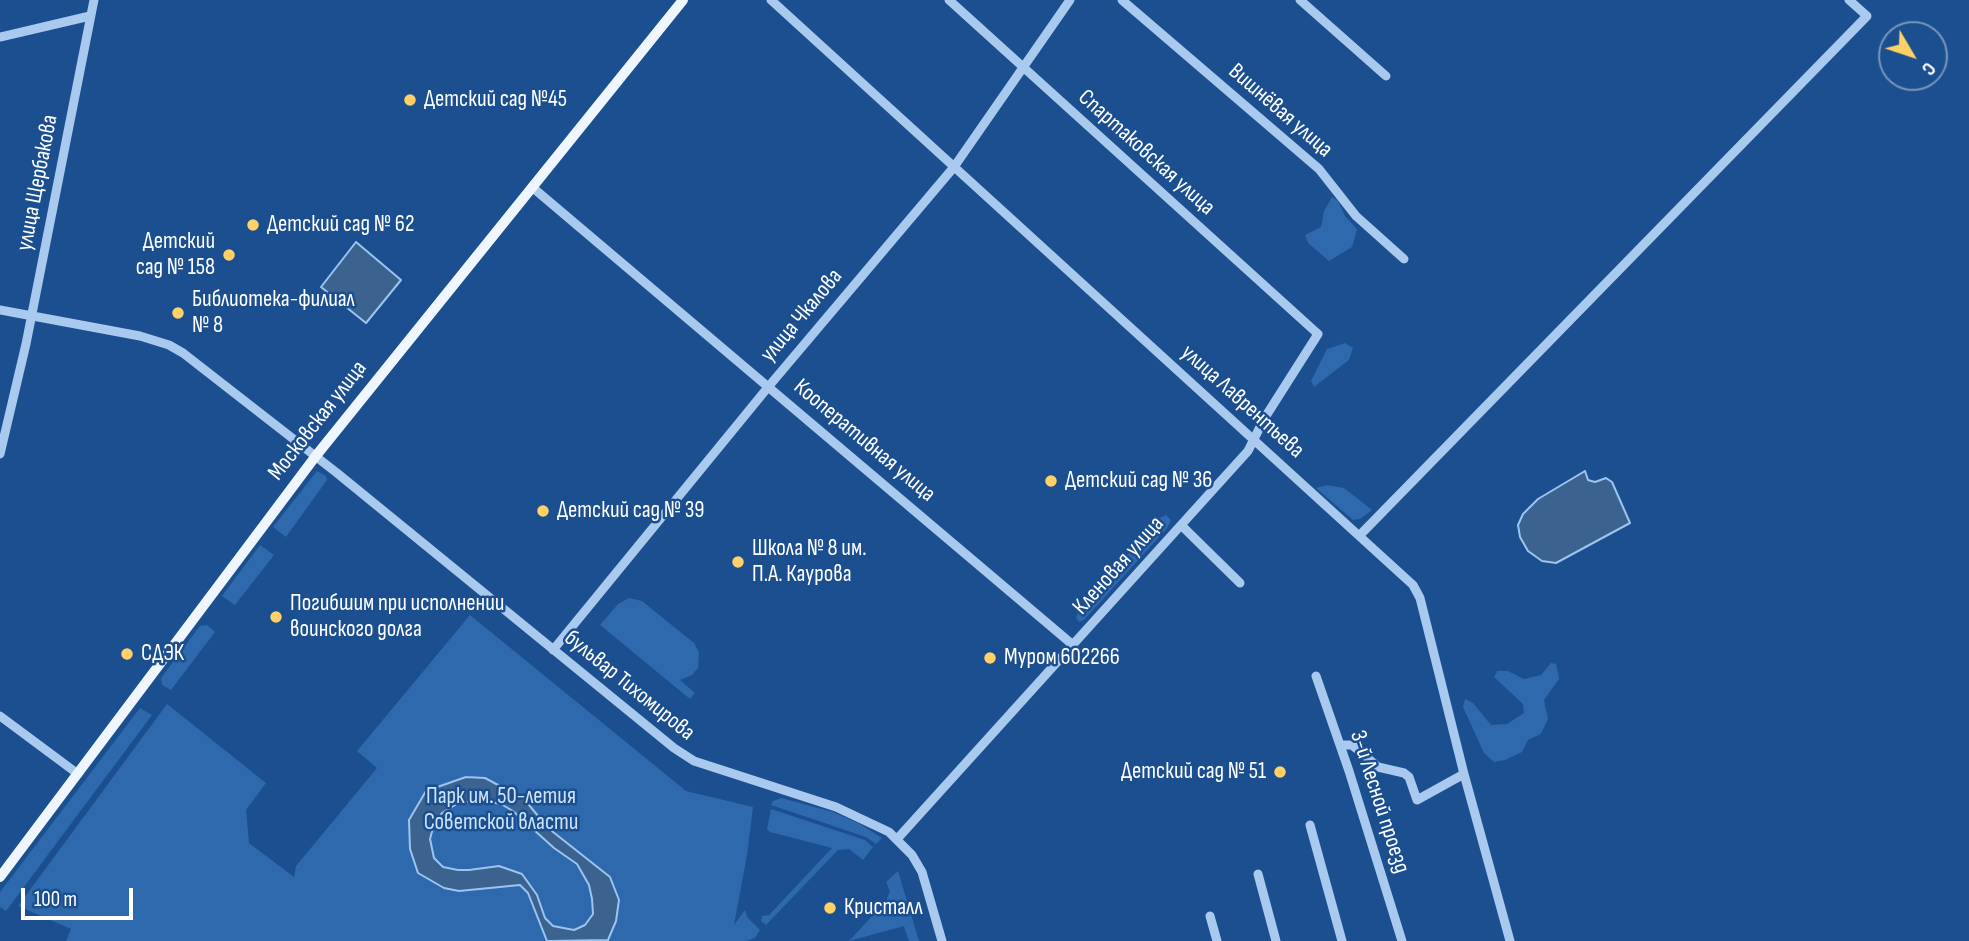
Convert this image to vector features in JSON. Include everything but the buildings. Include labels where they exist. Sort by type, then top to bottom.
[{"type":"main road","name":"Московская улица","points":[[0,877],[315,457],[683,0]]},
{"type":"street","name":"улица Щербакова","points":[[0,454],[31,315],[94,0]]},
{"type":"street","name":"улица Лаврентьева","points":[[771,0],[1413,585],[1420,598],[1464,774],[1510,941]]},
{"type":"street","name":"Спартаковская улица","points":[[949,0],[1318,334]]},
{"type":"street","name":"улица Чкалова","points":[[553,650],[769,386],[954,167],[1070,0]]},
{"type":"street","name":"Вишнёвая улица","points":[[1122,0],[1319,169],[1356,216],[1404,259]]},
{"type":"street","points":[[1300,0],[1386,76]]},
{"type":"street","points":[[1360,535],[1867,16],[1849,0]]},
{"type":"street","points":[[0,37],[90,16]]},
{"type":"street","name":"Кооперативная улица","points":[[533,187],[1073,645]]},
{"type":"street","name":"бульвар Тихомирова","points":[[0,310],[140,336],[169,345],[201,366],[674,748],[694,761],[836,807],[875,824],[898,838],[922,872],[942,941]]},
{"type":"street","name":"Кленовая улица","points":[[898,838],[1248,451],[1264,419],[1318,334]]},
{"type":"street","points":[[1182,526],[1240,583]]},
{"type":"street","name":"3-й Лесной проезд","points":[[1316,676],[1341,745],[1402,941]]},
{"type":"street","points":[[0,716],[78,774]]},
{"type":"street","points":[[1341,745],[1360,750],[1378,767],[1404,773],[1409,777],[1417,800],[1464,774]]},
{"type":"street","points":[[1310,825],[1342,941]]},
{"type":"street","points":[[1258,874],[1276,941]]},
{"type":"street","points":[[1210,916],[1217,941]]},
{"type":"green space","points":[[1332,197],[1338,201],[1345,216],[1357,229],[1352,247],[1329,261],[1308,243],[1305,235],[1321,227],[1324,211]]},
{"type":"green space","points":[[1345,343],[1353,348],[1349,360],[1314,387],[1311,381],[1327,349]]},
{"type":"green space","points":[[317,471],[326,476],[327,480],[286,537],[273,527]]},
{"type":"green space","points":[[1327,485],[1344,488],[1372,510],[1360,519],[1353,520],[1316,488]]},
{"type":"green space","points":[[1166,515],[1171,520],[1167,528],[1084,620],[1079,622],[1076,618],[1079,610],[1160,518]]},
{"type":"green space","points":[[260,545],[274,555],[235,605],[222,596]]},
{"type":"green space","points":[[629,598],[642,601],[694,643],[699,652],[698,668],[692,675],[680,680],[695,693],[690,699],[600,625],[618,604]]},
{"type":"green space","name":"Парк им. 50-летия Советской власти","points":[[470,615],[686,791],[753,807],[734,925],[745,910],[747,917],[760,930],[755,938],[746,941],[66,941],[71,929],[18,906],[167,704],[266,783],[246,810],[249,843],[294,877],[296,866],[377,768],[357,751]]},
{"type":"green space","points":[[207,625],[215,632],[171,690],[162,685],[161,678],[200,626]]},
{"type":"green space","points":[[1551,663],[1556,664],[1559,679],[1544,700],[1548,719],[1541,734],[1528,740],[1522,752],[1494,762],[1484,753],[1463,707],[1465,699],[1473,703],[1491,725],[1507,724],[1524,713],[1523,704],[1494,677],[1497,671],[1508,671],[1524,679],[1541,675]]},
{"type":"green space","points":[[140,708],[152,715],[6,911],[0,907],[0,892]]},
{"type":"green space","points":[[781,798],[833,812],[882,838],[876,844],[866,837],[771,805],[773,801]]},
{"type":"green space","points":[[771,809],[865,840],[873,847],[863,860],[849,849],[838,850],[766,925],[761,921],[762,916],[769,915],[832,848],[770,832],[767,829]]},
{"type":"green space","points":[[898,871],[919,941],[909,941],[904,926],[849,941],[886,901],[890,891],[886,882]]},
{"type":"shaded area","points":[[356,242],[401,280],[366,323],[321,287]]},
{"type":"shaded area","points":[[1585,471],[1588,480],[1595,482],[1606,478],[1612,482],[1630,523],[1556,563],[1542,561],[1528,551],[1520,537],[1518,525],[1523,514],[1538,499]]},
{"type":"shaded area","points":[[466,777],[485,778],[524,799],[548,828],[610,877],[619,900],[616,921],[608,940],[547,941],[528,893],[520,885],[459,891],[444,888],[418,873],[410,849],[409,820],[426,791]],"holes":[[[486,801],[501,804],[577,864],[589,885],[592,899],[593,914],[585,925],[574,930],[553,926],[545,918],[537,895],[522,874],[499,866],[458,870],[443,867],[434,858],[430,839],[434,824],[442,813],[460,802]]]},
{"type":"place","name":"Детский сад №45","points":[[410,100]]},
{"type":"place","name":"Детский сад № 62","points":[[253,225]]},
{"type":"place","name":"Детский сад № 158","points":[[229,255]]},
{"type":"place","name":"Библиотека-филиал № 8","points":[[178,313]]},
{"type":"place","name":"Детский сад № 36","points":[[1051,481]]},
{"type":"place","name":"Детский сад № 39","points":[[543,511]]},
{"type":"place","name":"Школа № 8 им. П.А. Каурова","points":[[738,562]]},
{"type":"place","name":"Погибшим при исполнении воинского долга","points":[[276,617]]},
{"type":"place","name":"СДЭК","points":[[127,654]]},
{"type":"place","name":"Муром 602266","points":[[990,658]]},
{"type":"place","name":"Детский сад № 51","points":[[1280,772]]},
{"type":"place","name":"Кристалл","points":[[830,908]]}]
